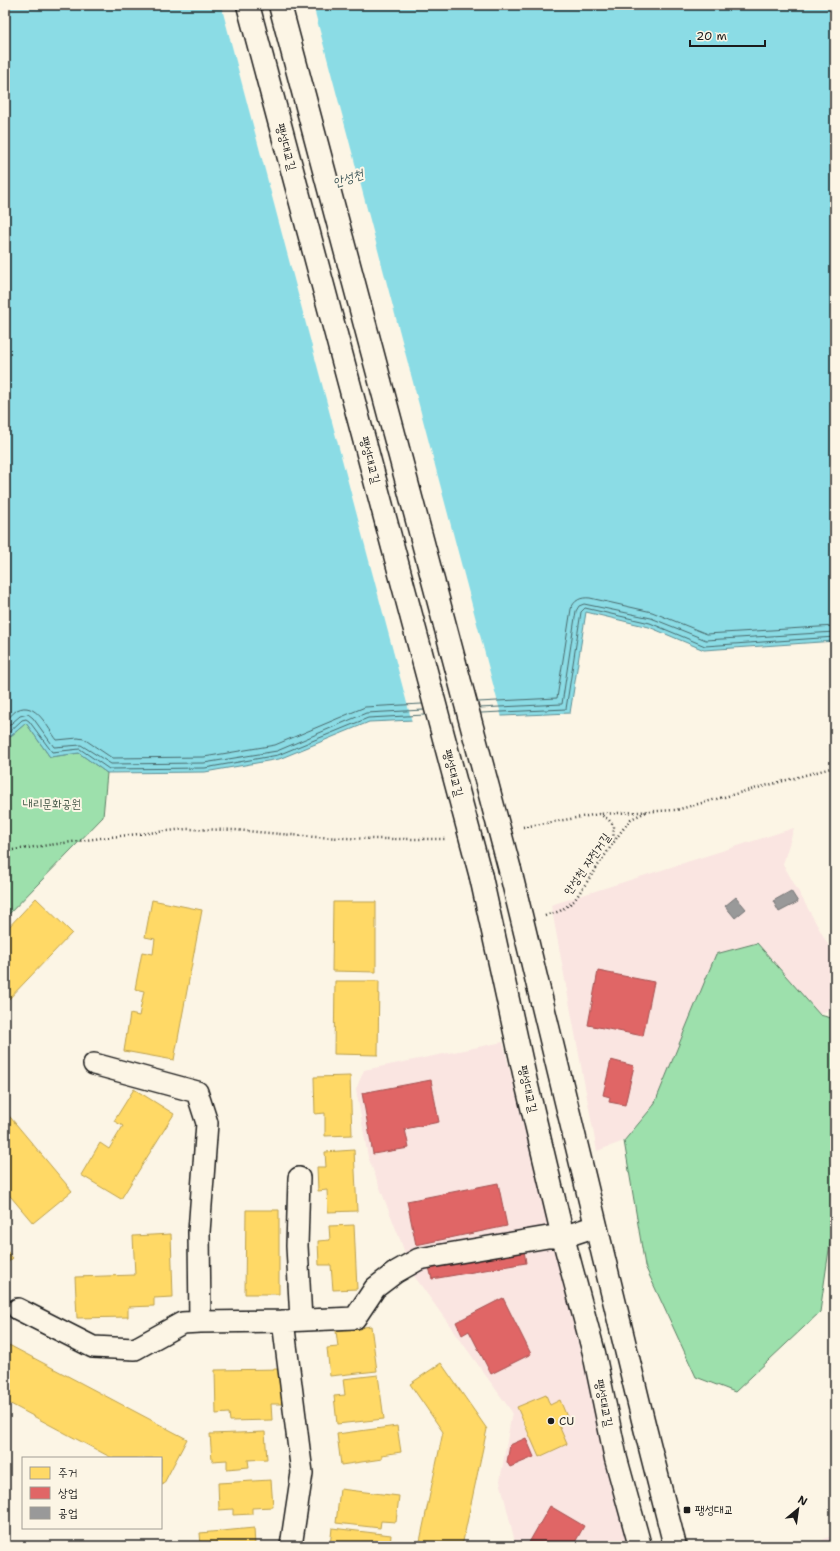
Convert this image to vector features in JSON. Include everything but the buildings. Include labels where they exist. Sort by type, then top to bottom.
[{"type":"main road","name":"팽성대교길","points":[[248,5],[481,877],[526,1082],[563,1237],[594,1353],[616,1459],[640,1546]]},
{"type":"main road","points":[[280,5],[510,870],[675,1546]]},
{"type":"street","points":[[94,1064],[197,1092],[207,1123],[199,1232],[200,1322]]},
{"type":"street","points":[[291,1546],[302,1472],[292,1321],[297,1246],[299,1178]]},
{"type":"street","points":[[18,1309],[93,1347],[135,1349],[182,1323],[355,1318],[376,1288],[396,1272],[419,1259],[548,1237],[563,1237],[596,1226]]},
{"type":"path","name":"안성천 자전거길","points":[[541,910],[542,917],[560,911],[574,901],[613,842],[631,819],[648,811]]},
{"type":"path","points":[[599,814],[608,819],[614,826],[613,842]]},
{"type":"path","points":[[5,851],[108,838]]},
{"type":"shaded area","points":[[794,828],[783,864],[835,957],[835,1005],[820,1015],[757,943],[717,954],[654,1105],[624,1141],[597,1151],[551,905]]},
{"type":"shaded area","points":[[503,1042],[630,1546],[516,1546],[500,1481],[512,1412],[412,1273],[368,1157],[356,1089],[364,1070]]},
{"type":"shaded area","points":[[835,1534],[835,1546],[810,1546]]},
{"type":"green space","name":"내리문화공원","points":[[26,723],[50,757],[79,753],[107,773],[103,817],[5,918],[5,741]]},
{"type":"green space","points":[[757,943],[820,1015],[835,1019],[835,1236],[831,1236],[820,1312],[735,1392],[696,1377],[645,1266],[624,1141],[654,1105],[716,954]]},
{"type":"water","name":"안성천","points":[[5,5],[835,5],[835,641],[704,650],[649,627],[586,612],[570,713],[369,722],[279,759],[205,772],[107,773],[79,753],[50,757],[26,723],[5,741]]},
{"type":"pier","points":[[221,5],[313,5],[502,718],[412,722]]},
{"type":"place","name":"CU","points":[[551,1421]]},
{"type":"place","name":"팽성대교","points":[[687,1510]]}]
